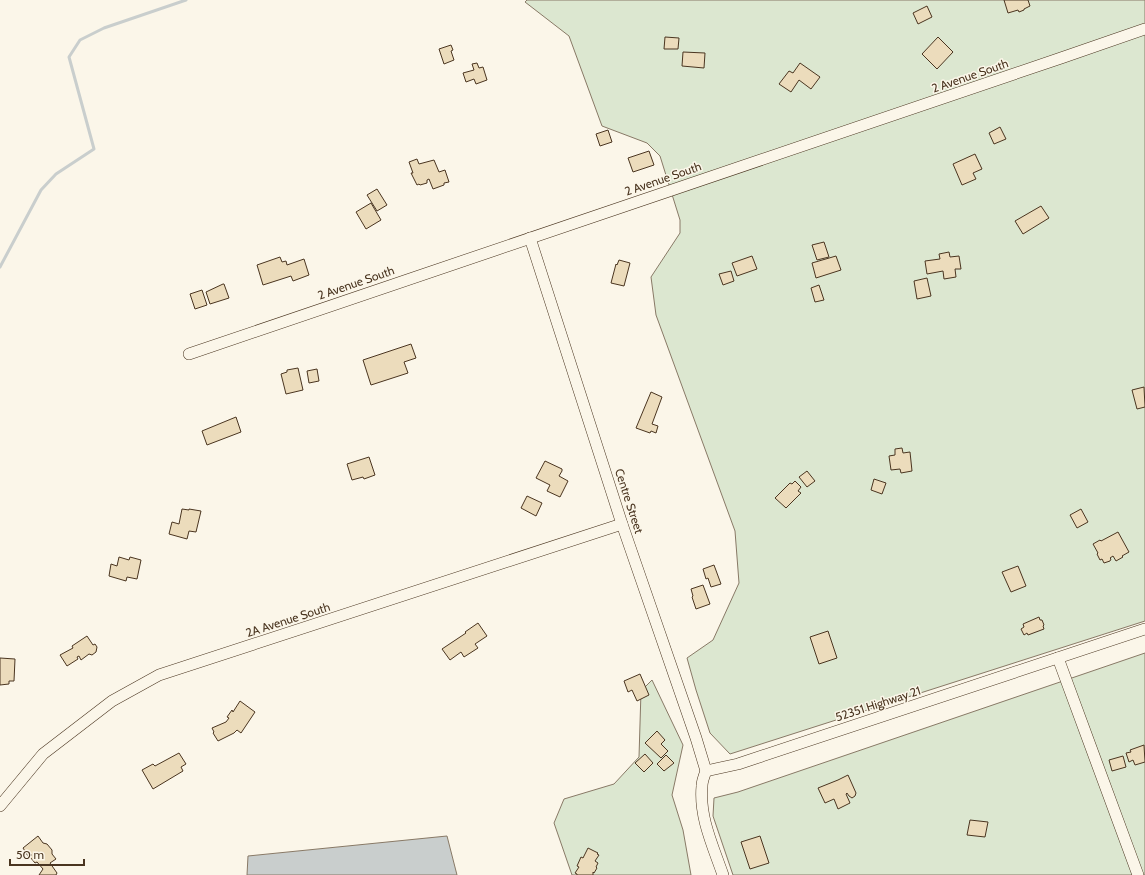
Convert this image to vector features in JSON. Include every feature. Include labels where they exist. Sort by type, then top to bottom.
[{"type":"street","name":"2 Avenue South","points":[[189,354],[1145,29]]},
{"type":"street","name":"Centre Street","points":[[530,238],[622,524],[706,771]]},
{"type":"street","name":"2A Avenue South","points":[[0,806],[43,754],[112,701],[159,675],[622,524]]},
{"type":"street","name":"52351 Highway 21","points":[[706,771],[738,764],[1145,628]]},
{"type":"street","points":[[1058,658],[1138,875]]},
{"type":"street","points":[[706,771],[702,785],[704,820],[723,875]]},
{"type":"green space","points":[[527,0],[1145,0],[1145,621],[730,754],[710,733],[687,658],[713,640],[739,583],[735,531],[656,315],[651,277],[680,233],[680,220],[660,156],[647,143],[602,126],[569,36],[525,2]]},
{"type":"green space","points":[[1145,653],[1145,875],[733,875],[713,816],[714,798],[738,792]]},
{"type":"green space","points":[[652,680],[683,745],[672,795],[683,830],[691,875],[572,875],[554,823],[564,799],[614,784],[639,757],[641,691]]},
{"type":"shaded area","points":[[447,836],[457,875],[247,875],[248,856]]},
{"type":"building","points":[[1004,0],[1028,0],[1030,6],[1019,12],[1018,10],[1008,13]]},
{"type":"building","points":[[927,6],[932,17],[918,24],[913,13]]},
{"type":"building","points":[[665,37],[679,38],[678,49],[664,49]]},
{"type":"building","points":[[938,37],[953,52],[937,69],[922,54]]},
{"type":"building","points":[[451,45],[454,60],[444,64],[439,49]]},
{"type":"building","points":[[683,52],[705,53],[704,68],[682,66]]},
{"type":"building","points":[[477,63],[479,68],[483,67],[487,80],[476,84],[474,79],[466,82],[463,73],[474,70],[472,64]]},
{"type":"building","points":[[800,63],[820,77],[811,89],[799,80],[791,92],[779,84],[789,71],[793,73]]},
{"type":"building","points":[[1000,127],[1006,139],[994,144],[989,133]]},
{"type":"building","points":[[608,130],[612,142],[600,146],[596,134]]},
{"type":"building","points":[[649,151],[654,165],[633,172],[628,158]]},
{"type":"building","points":[[975,154],[982,169],[973,173],[976,179],[962,185],[953,164]]},
{"type":"building","points":[[417,159],[419,164],[434,160],[439,172],[445,170],[449,182],[433,189],[429,179],[427,180],[427,183],[417,185],[411,173],[413,173],[409,162]]},
{"type":"building","points":[[377,189],[387,205],[377,211],[367,195]]},
{"type":"building","points":[[371,203],[381,220],[366,229],[356,212]]},
{"type":"building","points":[[1041,206],[1049,218],[1023,234],[1015,221]]},
{"type":"building","points":[[824,242],[829,257],[817,260],[812,245]]},
{"type":"building","points":[[949,252],[950,257],[959,256],[961,269],[955,269],[956,277],[944,279],[943,271],[927,274],[925,261],[940,259],[939,254]]},
{"type":"building","points":[[752,256],[757,269],[737,276],[732,263]]},
{"type":"building","points":[[836,256],[841,270],[816,278],[812,263]]},
{"type":"building","points":[[280,257],[282,262],[286,261],[287,265],[304,259],[309,275],[293,281],[291,276],[263,285],[257,265]]},
{"type":"building","points":[[619,260],[630,263],[624,286],[611,283],[616,264],[617,265]]},
{"type":"building","points":[[731,271],[734,281],[723,285],[719,274]]},
{"type":"building","points":[[927,278],[931,296],[917,299],[914,281]]},
{"type":"building","points":[[223,284],[229,298],[210,304],[206,292]]},
{"type":"building","points":[[819,285],[824,300],[815,302],[811,288]]},
{"type":"building","points":[[202,290],[207,305],[195,309],[190,294]]},
{"type":"building","points":[[411,344],[416,358],[404,362],[408,373],[371,385],[363,360]]},
{"type":"building","points":[[298,368],[303,390],[286,394],[281,374],[287,372],[287,370]]},
{"type":"building","points":[[317,369],[319,381],[309,383],[307,371]]},
{"type":"building","points":[[1144,387],[1145,407],[1137,409],[1132,390]]},
{"type":"building","points":[[651,392],[662,397],[652,424],[658,426],[656,433],[651,431],[650,433],[636,428]]},
{"type":"building","points":[[236,417],[241,432],[207,445],[202,431]]},
{"type":"building","points":[[902,448],[903,453],[910,452],[912,471],[901,473],[900,469],[891,470],[889,456],[895,455],[895,449]]},
{"type":"building","points":[[369,457],[375,475],[364,479],[363,477],[352,480],[347,464]]},
{"type":"building","points":[[545,461],[562,469],[559,476],[568,481],[560,497],[547,491],[550,485],[536,478]]},
{"type":"building","points":[[807,471],[815,481],[807,487],[799,477]]},
{"type":"building","points":[[874,479],[886,483],[882,494],[871,490]]},
{"type":"building","points":[[795,481],[801,487],[798,491],[801,493],[786,508],[775,498],[790,483],[792,484]]},
{"type":"building","points":[[527,496],[542,503],[536,516],[521,508]]},
{"type":"building","points":[[182,509],[201,511],[196,532],[189,531],[187,539],[169,534],[172,522],[179,524]]},
{"type":"building","points":[[1081,509],[1088,522],[1077,528],[1070,515]]},
{"type":"building","points":[[1118,532],[1129,552],[1116,561],[1113,556],[1110,558],[1110,561],[1104,563],[1102,559],[1100,560],[1093,544]]},
{"type":"building","points":[[119,557],[129,560],[130,557],[141,560],[137,579],[127,577],[126,581],[109,576],[111,564],[117,566]]},
{"type":"building","points":[[714,565],[721,584],[711,587],[708,578],[706,579],[703,569]]},
{"type":"building","points":[[1018,566],[1026,586],[1011,592],[1002,572]]},
{"type":"building","points":[[703,585],[710,604],[696,609],[691,589]]},
{"type":"building","points":[[1039,617],[1040,620],[1042,620],[1044,629],[1024,635],[1021,629],[1024,627],[1023,624]]},
{"type":"building","points":[[478,623],[487,636],[475,644],[478,648],[464,657],[461,652],[450,660],[442,649]]},
{"type":"building","points":[[828,631],[837,658],[819,664],[810,637]]},
{"type":"building","points":[[87,636],[93,645],[95,644],[97,647],[96,652],[92,655],[89,654],[81,660],[79,656],[77,657],[78,659],[67,666],[60,655],[73,648],[72,646]]},
{"type":"building","points":[[0,658],[15,659],[14,681],[9,681],[9,684],[0,685]]},
{"type":"building","points":[[640,674],[649,695],[637,701],[632,690],[628,692],[624,681]]},
{"type":"building","points":[[240,701],[255,712],[241,733],[237,730],[218,741],[212,728],[226,722],[229,718],[227,717],[232,710],[233,712]]},
{"type":"building","points":[[657,731],[665,740],[661,744],[668,751],[661,758],[645,743]]},
{"type":"building","points":[[1144,745],[1145,762],[1135,765],[1133,760],[1129,762],[1126,753]]},
{"type":"building","points":[[179,753],[186,764],[181,767],[183,771],[153,789],[142,770],[153,764],[155,766]]},
{"type":"building","points":[[645,754],[653,763],[644,772],[635,763]]},
{"type":"building","points":[[666,755],[674,763],[664,771],[657,764]]},
{"type":"building","points":[[1123,756],[1126,767],[1112,771],[1109,760]]},
{"type":"building","points":[[848,775],[856,793],[852,798],[847,793],[846,794],[850,803],[838,809],[834,799],[825,803],[818,788]]},
{"type":"building","points":[[970,820],[988,822],[985,837],[967,835]]},
{"type":"building","points":[[38,836],[43,843],[47,844],[52,850],[52,854],[56,859],[50,863],[57,873],[56,875],[39,875],[43,869],[30,857],[32,855],[31,854],[28,856],[23,848]]},
{"type":"building","points":[[760,836],[769,863],[750,869],[741,842]]},
{"type":"building","points":[[588,848],[599,855],[595,861],[598,863],[597,868],[594,873],[593,872],[593,875],[577,875],[575,873],[579,867],[577,866],[581,857],[583,858]]},
{"type":"waterway","points":[[0,267],[41,190],[56,174],[94,149],[69,57],[80,40],[104,28],[186,0]]}]
